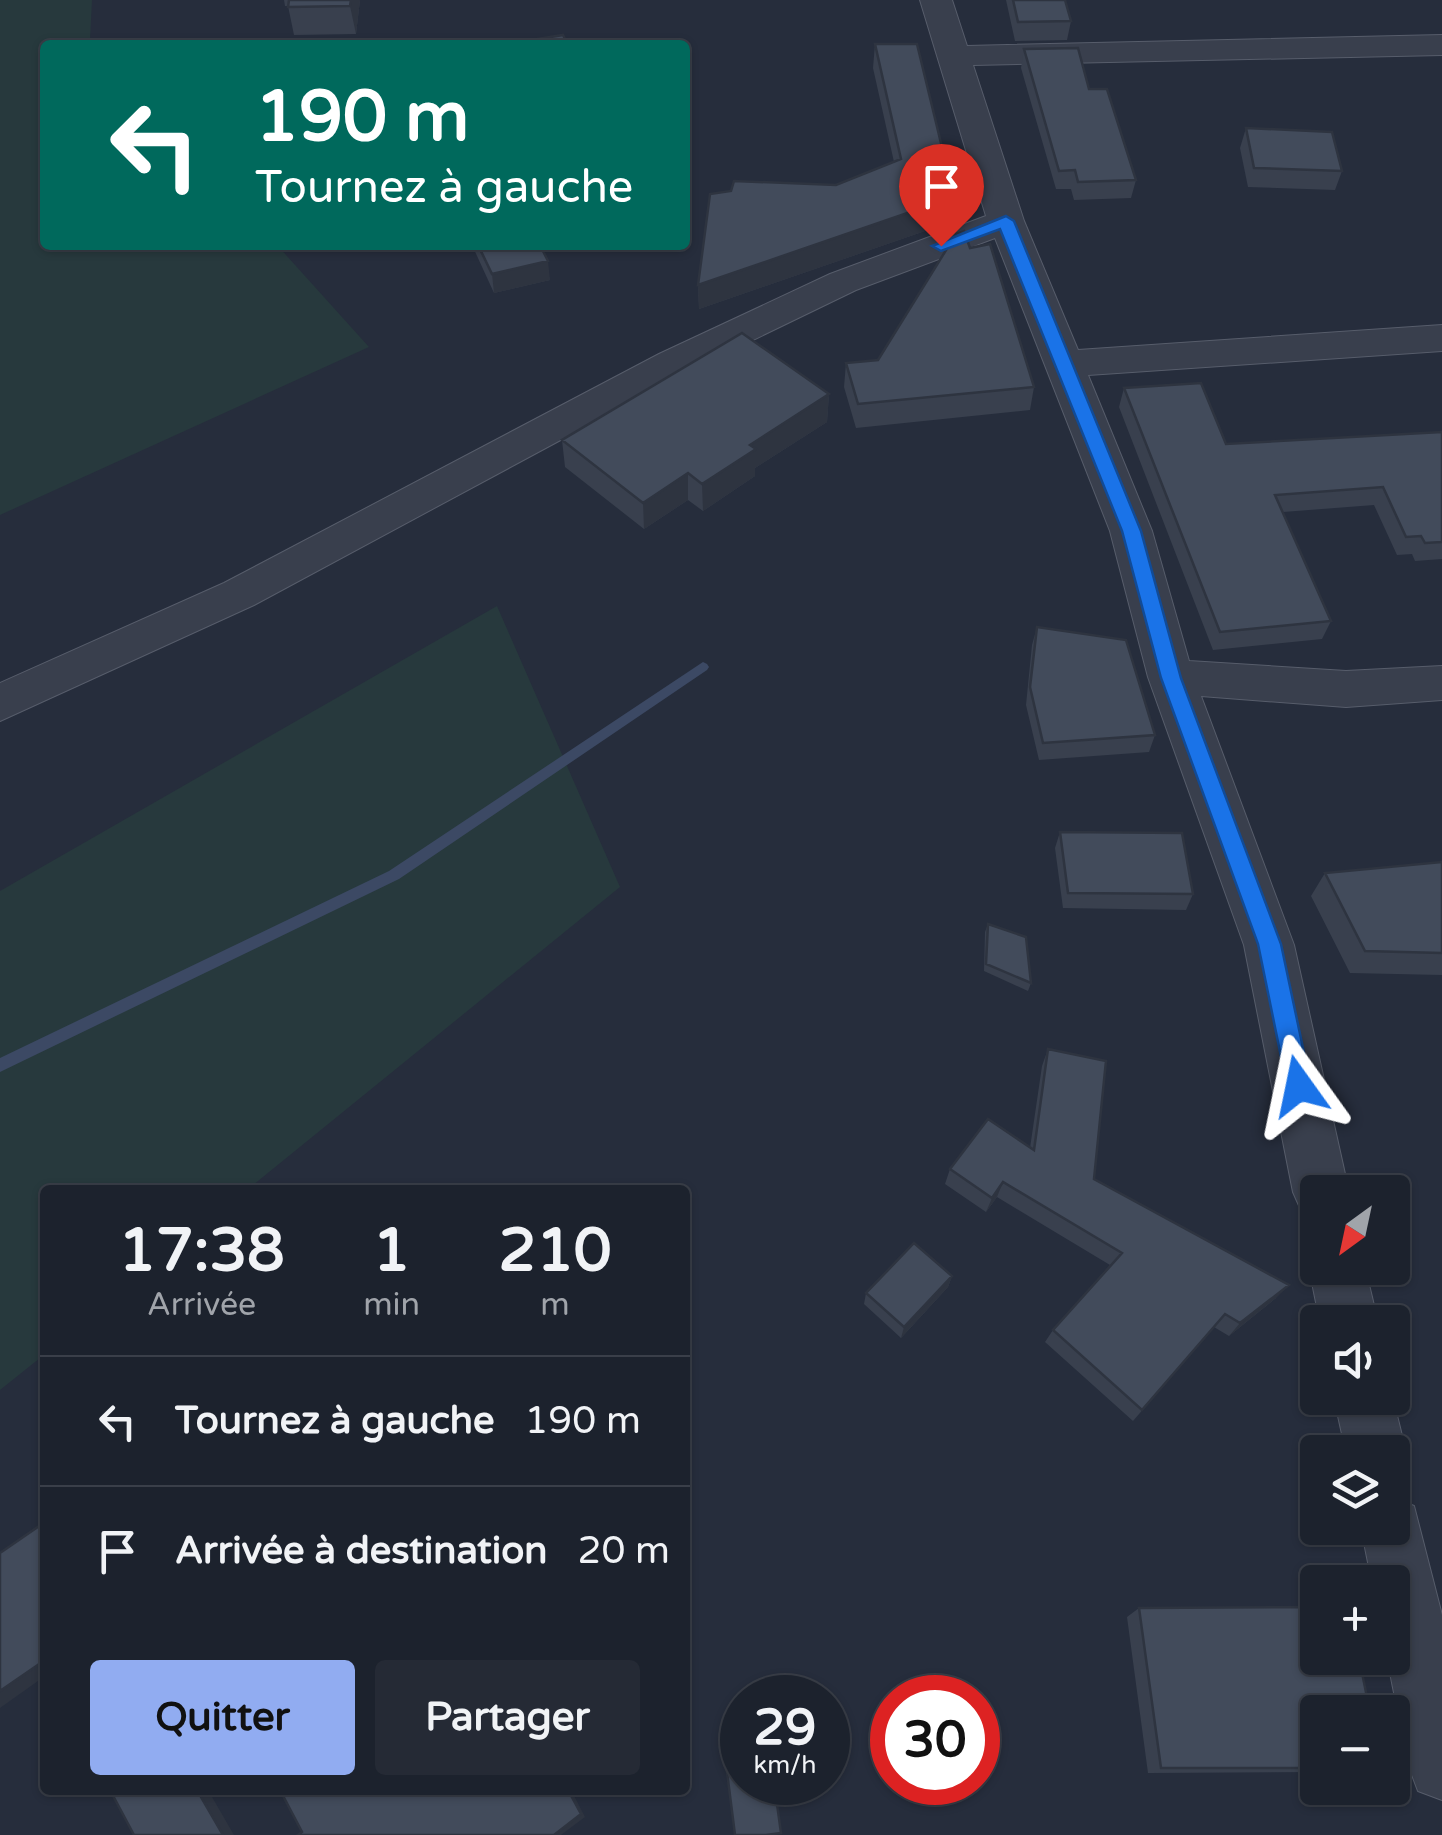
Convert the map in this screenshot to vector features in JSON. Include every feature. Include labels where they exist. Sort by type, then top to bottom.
[{"type":"street","points":[[936,0],[1006,221],[1131,531],[1171,678],[1270,944],[1318,1175]]},
{"type":"street","points":[[951,56],[1442,46]]},
{"type":"street","points":[[0,703],[239,594],[673,363],[843,282],[1006,221]]},
{"type":"street","points":[[1065,364],[1442,338]]},
{"type":"street","points":[[1171,678],[1346,689],[1442,683]]},
{"type":"street","points":[[1396,1545],[1442,1767]]},
{"type":"shaded area","points":[[0,0],[92,0],[90,40],[40,40],[40,250],[282,250],[369,347],[0,515]]},
{"type":"shaded area","points":[[497,606],[620,887],[253,1185],[40,1185],[40,1358],[0,1390],[0,891]]},
{"type":"building","points":[[289,0],[351,0],[350,6],[288,7]]},
{"type":"building","points":[[1013,0],[1065,0],[1071,21],[1018,22]]},
{"type":"building","points":[[563,35],[566,40],[532,40]]},
{"type":"building","points":[[875,44],[917,44],[954,197],[698,285],[710,194],[731,191],[734,181],[836,185],[901,159]]},
{"type":"building","points":[[1078,48],[1089,89],[1107,89],[1136,180],[1078,182],[1075,170],[1059,171],[1024,49]]},
{"type":"building","points":[[1246,128],[1332,132],[1342,171],[1254,168]]},
{"type":"building","points":[[964,231],[970,248],[990,244],[1034,387],[858,404],[846,363],[878,360],[956,234]]},
{"type":"building","points":[[480,250],[542,250],[548,261],[492,274]]},
{"type":"building","points":[[742,333],[829,394],[750,445],[756,449],[702,484],[688,473],[643,503],[562,440]]},
{"type":"building","points":[[1201,383],[1226,444],[1442,432],[1442,542],[1425,543],[1421,536],[1406,537],[1383,487],[1275,495],[1331,621],[1220,632],[1124,388]]},
{"type":"building","points":[[1037,627],[1126,640],[1155,735],[1043,743],[1030,687]]},
{"type":"building","points":[[1060,832],[1182,833],[1193,894],[1068,893]]},
{"type":"building","points":[[1442,862],[1442,953],[1365,951],[1325,873]]},
{"type":"building","points":[[988,924],[1026,937],[1031,983],[986,964]]},
{"type":"building","points":[[1048,1049],[1106,1061],[1094,1179],[1289,1285],[1240,1323],[1225,1314],[1142,1410],[1053,1330],[1122,1253],[1003,1182],[992,1198],[950,1169],[988,1119],[1034,1150]]},
{"type":"building","points":[[914,1243],[952,1276],[904,1327],[866,1293]]},
{"type":"building","points":[[40,1525],[40,1663],[0,1691],[0,1553]]},
{"type":"building","points":[[1300,1607],[1300,1675],[1362,1675],[1367,1695],[1300,1695],[1300,1768],[1161,1768],[1139,1608]]},
{"type":"building","points":[[113,1795],[200,1795],[223,1835],[134,1835]]},
{"type":"building","points":[[283,1795],[571,1795],[581,1814],[554,1835],[298,1835],[302,1832]]},
{"type":"building","points":[[731,1805],[777,1805],[781,1833],[735,1835]]},
{"type":"waterway","points":[[0,1065],[394,875],[703,667]]},
{"type":"route","points":[[941,246],[1006,221],[1131,531],[1171,678],[1270,944],[1299,1086]]}]
